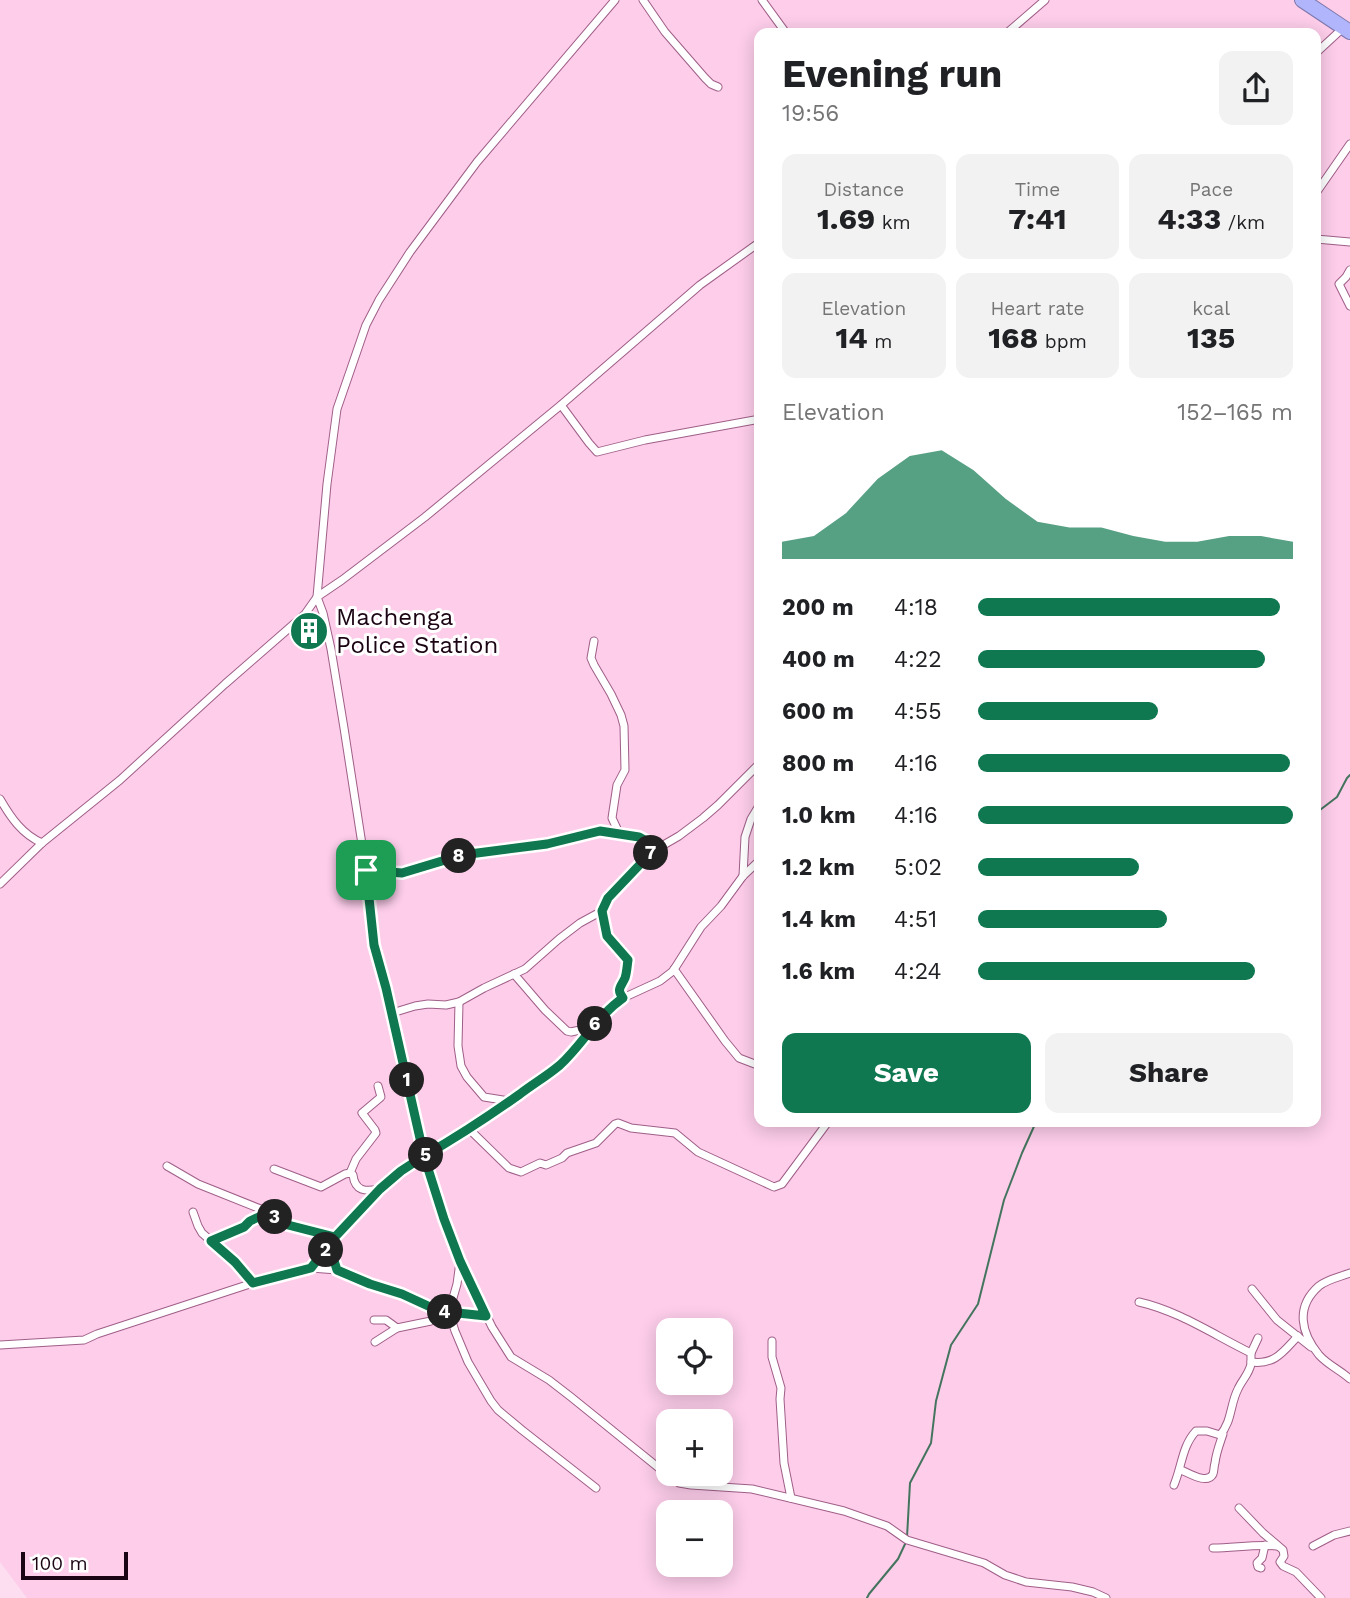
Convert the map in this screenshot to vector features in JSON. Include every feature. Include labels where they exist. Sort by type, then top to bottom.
[{"type":"highway","points":[[1302,0],[1347,30]]},
{"type":"street","points":[[615,0],[477,162],[410,252],[379,300],[366,326],[337,409],[317,597],[331,649],[366,870],[374,945],[424,1156],[460,1261],[486,1316],[511,1357],[549,1380],[670,1478],[691,1485],[752,1489],[844,1511],[887,1526],[907,1540],[984,1563],[1004,1575],[1026,1582],[1072,1587],[1106,1598]]},
{"type":"street","points":[[643,0],[665,32],[705,78],[718,86]]},
{"type":"street","points":[[762,0],[782,28]]},
{"type":"street","points":[[1013,28],[1045,0]]},
{"type":"street","points":[[1321,49],[1347,30]]},
{"type":"street","points":[[1321,186],[1350,144]]},
{"type":"street","points":[[1321,239],[1350,242]]},
{"type":"street","points":[[0,884],[42,843],[120,780],[305,614],[317,597],[425,517],[700,285],[754,246]]},
{"type":"street","points":[[1350,270],[1339,284],[1350,306]]},
{"type":"street","points":[[561,405],[597,452],[645,440],[754,420]]},
{"type":"street","points":[[594,641],[594,665],[611,694],[624,726],[625,770],[617,785],[612,818],[619,833]]},
{"type":"street","points":[[623,998],[618,992],[625,978],[628,960],[607,936],[602,911],[608,898],[648,856],[704,818],[754,769]]},
{"type":"street","points":[[0,799],[19,827],[42,843]]},
{"type":"street","points":[[743,876],[745,837],[754,814]]},
{"type":"street","points":[[366,870],[402,873],[462,855],[547,844],[600,831],[639,837],[659,848]]},
{"type":"street","points":[[311,1268],[335,1237],[380,1189],[401,1171],[469,1129],[557,1067],[610,1007],[660,981],[674,969],[701,927],[754,866]]},
{"type":"street","points":[[392,1013],[415,1006],[459,1002],[533,963],[580,923],[602,911]]},
{"type":"street","points":[[674,969],[739,1058],[754,1064]]},
{"type":"street","points":[[514,974],[566,1031],[593,1027]]},
{"type":"street","points":[[459,1002],[458,1046],[461,1066],[484,1097],[509,1101]]},
{"type":"street","points":[[350,1173],[356,1159],[376,1133],[362,1113],[381,1097],[378,1086]]},
{"type":"street","points":[[469,1129],[509,1168],[521,1172],[540,1163],[546,1166],[567,1153],[596,1143],[618,1123],[631,1128],[675,1133],[698,1152],[774,1187],[782,1184],[824,1127]]},
{"type":"street","points":[[167,1166],[198,1184],[271,1214],[288,1225],[335,1237]]},
{"type":"street","points":[[274,1169],[321,1187],[350,1173]]},
{"type":"street","points":[[350,1173],[354,1183],[362,1191],[380,1189]]},
{"type":"street","points":[[193,1212],[198,1226],[253,1283]]},
{"type":"street","points":[[211,1241],[244,1227],[261,1216],[271,1214]]},
{"type":"street","points":[[329,1245],[337,1270]]},
{"type":"street","points":[[460,1261],[449,1312],[468,1362],[491,1401],[498,1410],[596,1488]]},
{"type":"street","points":[[0,1345],[84,1340],[253,1283],[311,1268],[337,1270],[439,1311],[486,1316]]},
{"type":"street","points":[[1317,1352],[1304,1330],[1304,1310],[1320,1285],[1350,1273]]},
{"type":"street","points":[[1252,1289],[1277,1321],[1350,1379]]},
{"type":"street","points":[[1139,1302],[1173,1312],[1251,1353]]},
{"type":"street","points":[[376,1342],[397,1328],[431,1321],[449,1312]]},
{"type":"street","points":[[374,1320],[386,1320],[397,1328]]},
{"type":"street","points":[[1251,1362],[1270,1362],[1283,1353],[1298,1336]]},
{"type":"street","points":[[1181,1469],[1206,1479],[1214,1473],[1215,1459],[1229,1421],[1231,1406],[1238,1387],[1246,1377],[1251,1353],[1258,1338]]},
{"type":"street","points":[[772,1341],[772,1357],[781,1388],[785,1463],[791,1498]]},
{"type":"street","points":[[1174,1485],[1189,1439],[1196,1431],[1223,1434]]},
{"type":"street","points":[[1239,1508],[1285,1553],[1280,1562],[1283,1566],[1296,1572],[1321,1598]]},
{"type":"street","points":[[1313,1546],[1334,1535],[1350,1531]]},
{"type":"street","points":[[1261,1567],[1256,1563],[1262,1558],[1265,1545]]},
{"type":"street","points":[[1213,1548],[1278,1546]]},
{"type":"shaded area","points":[[0,0],[1350,0],[1350,1598],[27,1598],[0,1562]]},
{"type":"waterway","points":[[1321,809],[1337,797],[1350,775]]},
{"type":"waterway","points":[[907,1537],[910,1483],[931,1443],[936,1401],[951,1345],[978,1304],[1004,1200],[1034,1127]]},
{"type":"waterway","points":[[867,1598],[898,1559],[906,1542]]},
{"type":"place","name":"Machenga Police Station","points":[[309,631]]},
{"type":"route","points":[[366,870],[374,945],[424,1156],[380,1189],[335,1237],[311,1268],[253,1283],[235,1262],[211,1241],[244,1227],[261,1216],[271,1214],[288,1225],[335,1237],[329,1245],[337,1270],[439,1311],[486,1316],[460,1261],[424,1156],[467,1131],[557,1067],[610,1007],[623,998],[618,992],[625,978],[628,960],[609,940],[602,911],[608,898],[659,848],[639,837],[600,831],[547,844],[462,855],[402,873],[366,870]]}]
